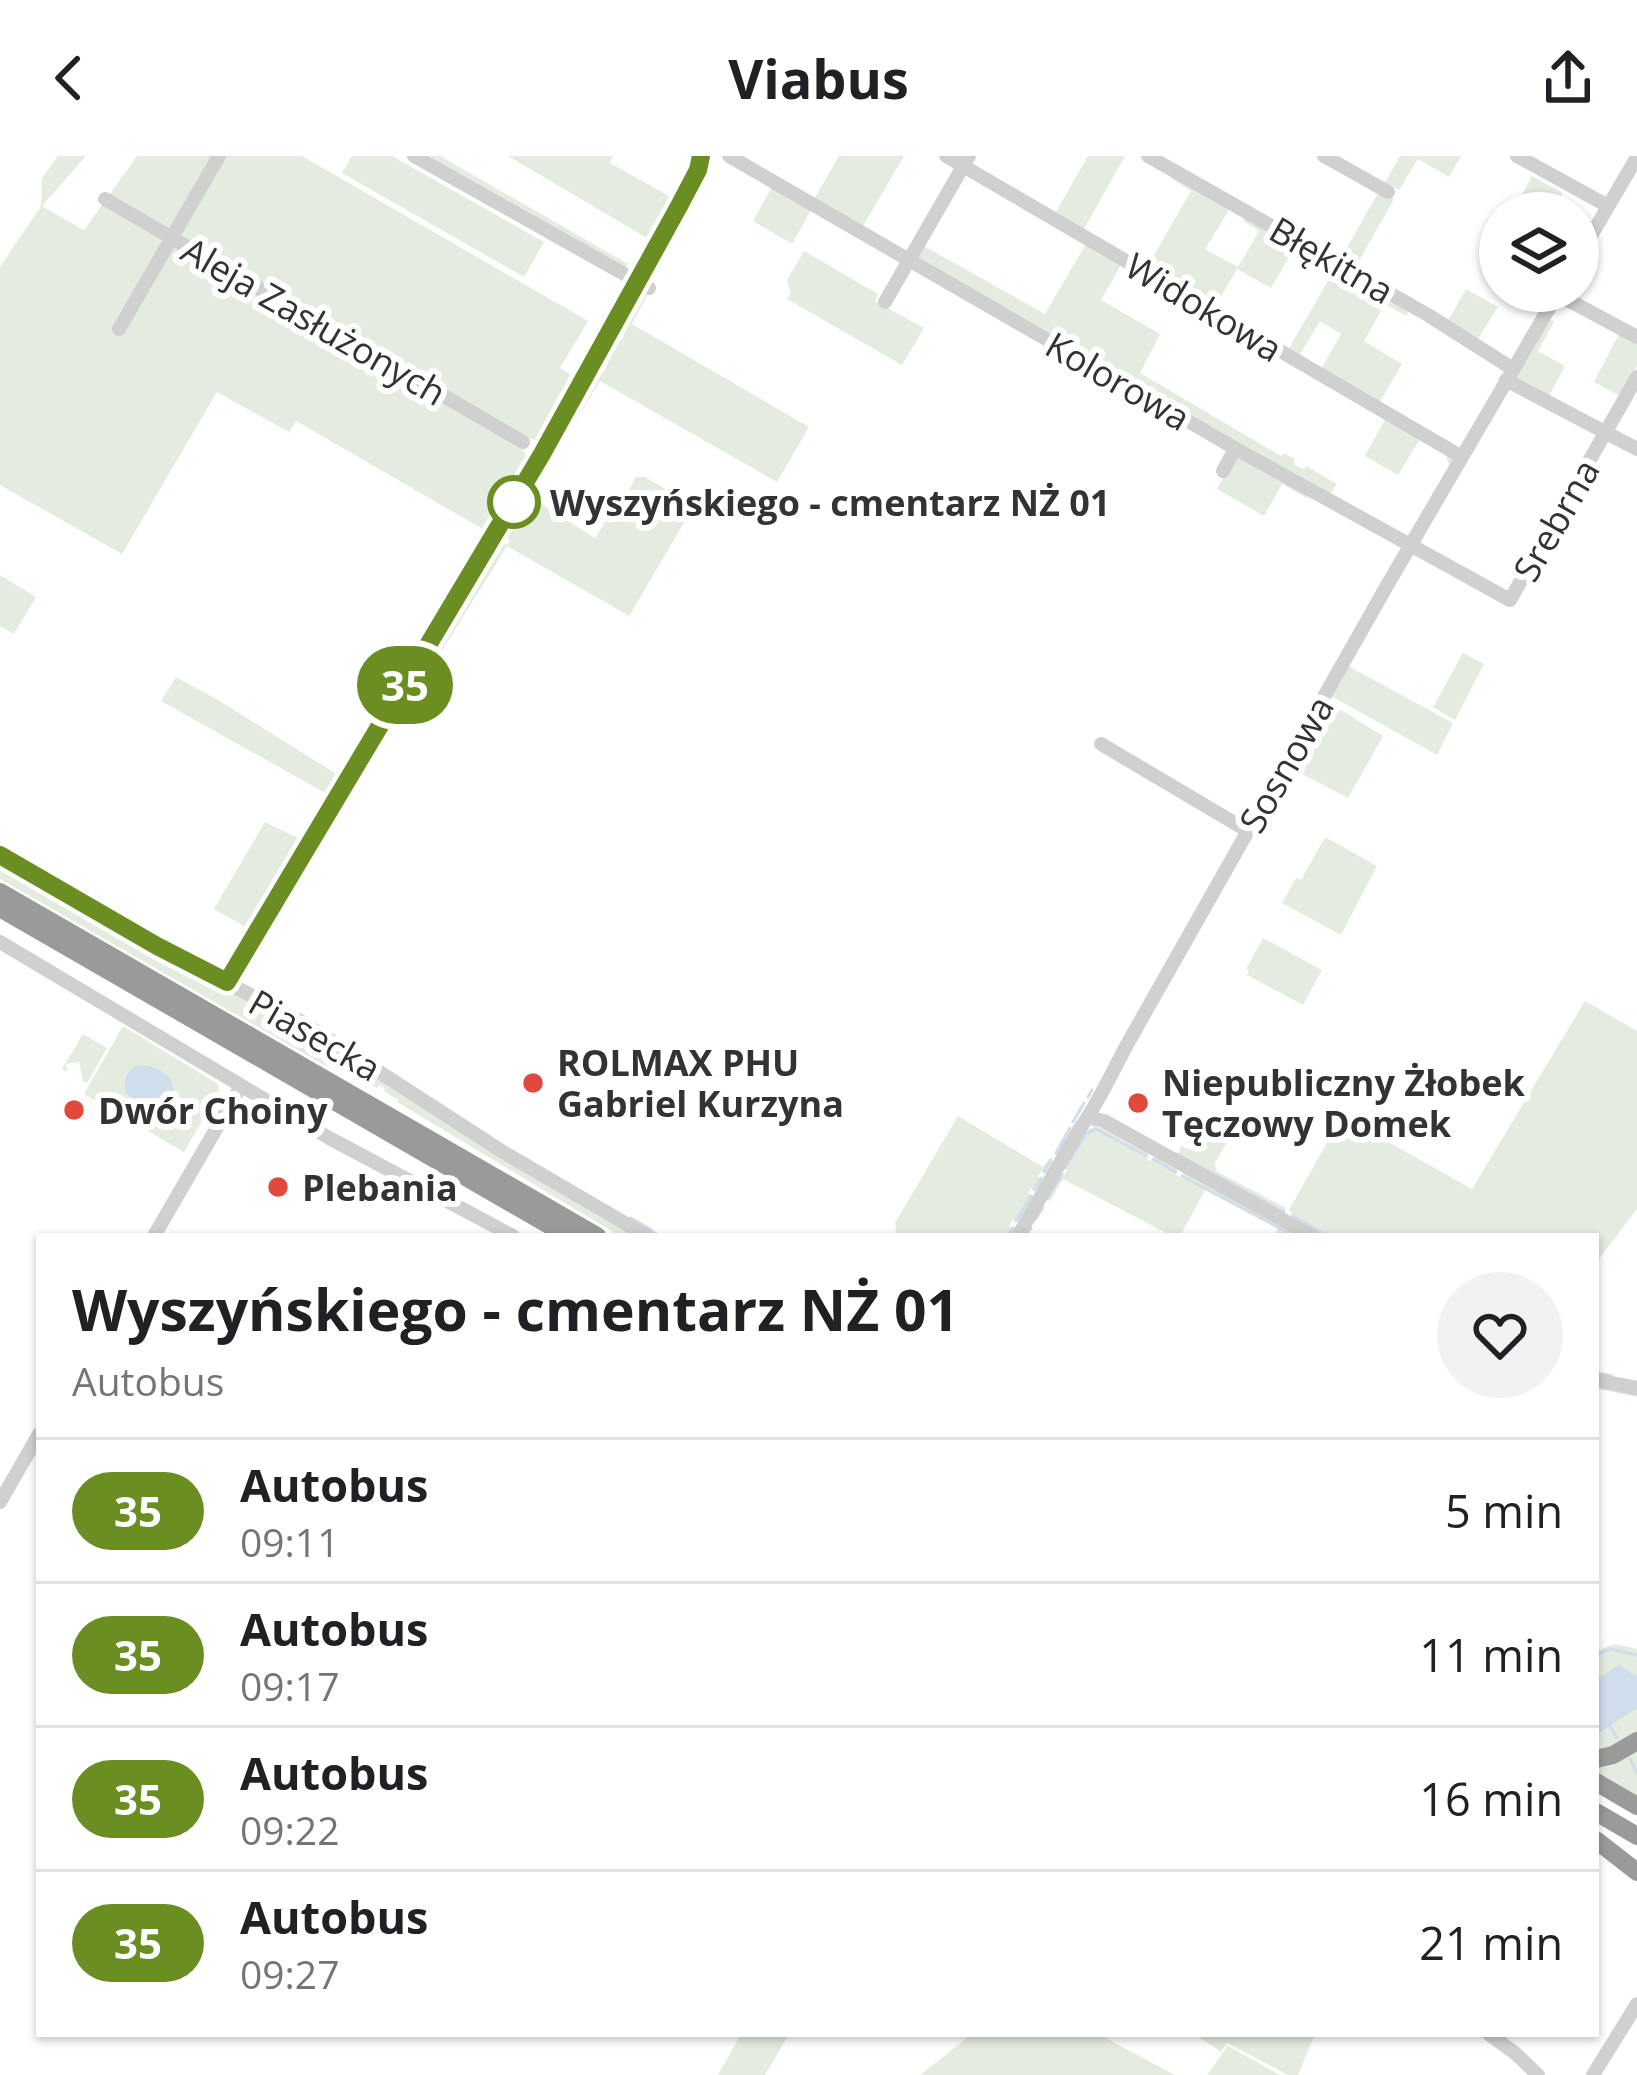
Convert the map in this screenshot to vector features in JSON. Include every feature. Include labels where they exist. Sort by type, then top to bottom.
[{"type":"highway","name":"Piasecka","points":[[0,892],[592,1233]]},
{"type":"highway","name":"Piasecka","points":[[0,908],[563,1233]]},
{"type":"highway","points":[[1599,1758],[1637,1741]]},
{"type":"highway","points":[[1599,1784],[1637,1806]]},
{"type":"highway","points":[[1599,1814],[1637,1836]]},
{"type":"highway","points":[[1599,1832],[1637,1854]]},
{"type":"highway","points":[[1599,1842],[1637,1872]]},
{"type":"street","points":[[119,329],[219,156]]},
{"type":"street","points":[[227,982],[564,428],[643,285],[701,156]]},
{"type":"street","name":"Kolorowa","points":[[729,156],[1235,449],[1510,600]]},
{"type":"street","name":"Widokowa","points":[[946,156],[966,161],[1462,457]]},
{"type":"street","name":"Błękitna","points":[[1148,156],[1429,316],[1510,374],[1637,449]]},
{"type":"street","points":[[1324,156],[1388,192]]},
{"type":"street","points":[[1517,156],[1608,206]]},
{"type":"street","points":[[1599,222],[1637,157]]},
{"type":"street","points":[[421,158],[643,285]]},
{"type":"street","points":[[885,302],[966,161]]},
{"type":"street","name":"Aleja Zasłużonych","points":[[105,199],[523,442]]},
{"type":"street","name":"Sosnowa","points":[[1020,1233],[1079,1130],[1091,1118],[1095,1100],[1546,312]]},
{"type":"street","points":[[1593,312],[1637,337]]},
{"type":"street","name":"Srebrna","points":[[1510,600],[1637,377]]},
{"type":"street","points":[[1223,471],[1235,449]]},
{"type":"street","points":[[1320,670],[1335,678]]},
{"type":"street","points":[[1101,744],[1248,830]]},
{"type":"street","points":[[0,855],[326,1036],[503,1152],[642,1233]]},
{"type":"street","points":[[0,942],[257,1096],[508,1233]]},
{"type":"street","points":[[156,1233],[241,1086]]},
{"type":"street","points":[[1091,1118],[1104,1120],[1307,1233]]},
{"type":"street","points":[[1599,1381],[1637,1388]]},
{"type":"street","points":[[0,1502],[36,1439]]},
{"type":"street","points":[[1593,2075],[1637,2004]]},
{"type":"street","points":[[1493,2037],[1538,2075]]},
{"type":"shaded area","points":[[58,156],[86,156],[42,206],[84,230],[137,156],[302,156],[588,321],[560,368],[577,379],[540,441],[527,438],[522,446],[529,458],[486,531],[296,421],[289,432],[217,392],[122,554],[0,485],[0,267],[41,206],[42,178]]},
{"type":"shaded area","points":[[352,156],[392,156],[544,242],[524,277],[342,173]]},
{"type":"shaded area","points":[[440,156],[628,264],[625,270],[432,159]]},
{"type":"shaded area","points":[[508,156],[613,156],[610,163],[669,196],[686,168],[647,238]]},
{"type":"shaded area","points":[[839,156],[904,156],[863,226],[814,199]]},
{"type":"shaded area","points":[[1088,156],[1125,156],[1084,229],[1056,212]]},
{"type":"shaded area","points":[[1400,156],[1461,156],[1449,177],[1418,159],[1399,190],[1385,183]]},
{"type":"shaded area","points":[[1532,176],[1561,192],[1523,192]]},
{"type":"shaded area","points":[[1174,177],[1229,205],[1205,249],[1238,267],[1259,231],[1243,221],[1246,215],[1302,250],[1300,254],[1293,250],[1271,288],[1237,269],[1215,307],[1147,267],[1191,191]]},
{"type":"shaded area","points":[[772,187],[811,210],[792,244],[753,221]]},
{"type":"shaded area","points":[[1378,193],[1394,199],[1359,261],[1361,271],[1335,256],[1344,253]]},
{"type":"shaded area","points":[[1086,244],[1121,265],[1101,300],[1160,334],[1140,373],[1281,456],[1295,459],[1294,465],[1306,466],[1337,484],[1329,497],[918,258],[922,245],[1045,314]]},
{"type":"shaded area","points":[[804,251],[878,294],[875,301],[924,328],[902,365],[787,299],[791,293],[787,280]]},
{"type":"shaded area","points":[[1324,263],[1410,309],[1406,316],[1385,304],[1364,341],[1402,364],[1379,403],[1321,369],[1341,334],[1320,321],[1299,356],[1288,350],[1332,274],[1322,267]]},
{"type":"shaded area","points":[[1466,289],[1479,296],[1479,312],[1495,312],[1478,339],[1448,321]]},
{"type":"shaded area","points":[[643,293],[647,295],[632,324],[809,427],[777,482],[600,381],[571,429],[567,426],[599,370],[604,372],[602,364],[616,338],[622,340],[624,335],[619,332]]},
{"type":"shaded area","points":[[1548,317],[1554,322],[1538,351],[1565,366],[1548,398],[1512,381]]},
{"type":"shaded area","points":[[1619,334],[1637,344],[1637,366],[1620,396],[1594,382]]},
{"type":"shaded area","points":[[1386,418],[1448,453],[1453,459],[1449,465],[1445,453],[1420,439],[1398,475],[1365,456]]},
{"type":"shaded area","points":[[1240,456],[1309,494],[1307,498],[1282,484],[1264,516],[1217,489],[1234,458]]},
{"type":"shaded area","points":[[636,477],[645,477],[694,506],[629,616],[507,546],[420,686],[415,683],[494,550],[500,542],[507,545],[510,540],[504,538],[532,498],[595,538],[606,521],[611,523]]},
{"type":"shaded area","points":[[0,575],[36,597],[14,634],[0,626]]},
{"type":"shaded area","points":[[1463,653],[1484,664],[1455,720],[1433,707]]},
{"type":"shaded area","points":[[1348,666],[1453,723],[1437,755],[1331,696]]},
{"type":"shaded area","points":[[176,677],[338,775],[327,794],[161,701]]},
{"type":"shaded area","points":[[1328,702],[1383,736],[1348,798],[1290,768],[1318,719],[1322,721],[1320,714]]},
{"type":"shaded area","points":[[265,822],[300,839],[247,928],[214,909]]},
{"type":"shaded area","points":[[1325,837],[1377,866],[1341,935],[1282,903]]},
{"type":"shaded area","points":[[0,862],[137,943],[354,1060],[270,1017],[266,1025],[341,1067],[324,1065],[0,879]]},
{"type":"shaded area","points":[[1263,938],[1322,970],[1303,1005],[1247,975]]},
{"type":"shaded area","points":[[1585,1001],[1637,1031],[1637,1209],[1599,1259],[1599,1233],[1276,1233],[1278,1229],[1205,1190],[1182,1233],[1166,1233],[1063,1179],[1050,1201],[1045,1199],[1060,1173],[1067,1170],[1063,1167],[1083,1133],[1094,1126],[1149,1152],[1146,1158],[1151,1161],[1156,1155],[1179,1168],[1175,1174],[1180,1177],[1185,1171],[1290,1217],[1289,1210],[1342,1116],[1472,1189]]},
{"type":"shaded area","points":[[123,1026],[218,1084],[219,1091],[184,1152],[84,1094]]},
{"type":"shaded area","points":[[83,1034],[107,1048],[87,1083],[79,1062],[66,1064],[68,1072],[62,1069]]},
{"type":"shaded area","points":[[359,1063],[473,1141],[629,1233],[615,1233],[397,1102],[385,1088],[353,1074]]},
{"type":"shaded area","points":[[958,1116],[1043,1167],[1049,1159],[1054,1162],[1047,1174],[1042,1171],[1038,1176],[1044,1180],[1037,1191],[1031,1188],[1028,1193],[1035,1197],[1019,1223],[1013,1219],[1009,1226],[1014,1233],[897,1233],[895,1223]]},
{"type":"shaded area","points":[[1198,1122],[1229,1139],[1215,1163],[1216,1171],[1286,1208],[1283,1214],[1178,1156],[1181,1146],[1191,1150],[1196,1140],[1190,1137]]},
{"type":"shaded area","points":[[1615,1644],[1637,1649],[1637,1732],[1599,1751],[1599,1650]]},
{"type":"shaded area","points":[[1637,1747],[1637,1800],[1599,1779],[1599,1764]]},
{"type":"shaded area","points":[[739,2037],[787,2037],[765,2075],[718,2075]]},
{"type":"shaded area","points":[[968,2037],[1104,2037],[1175,2075],[920,2075]]},
{"type":"shaded area","points":[[1198,2037],[1314,2037],[1298,2075],[1288,2075],[1227,2043],[1221,2052]]},
{"type":"shaded area","points":[[1228,2046],[1280,2075],[1207,2075]]},
{"type":"water","points":[[138,1065],[158,1069],[170,1079],[172,1093],[162,1111],[151,1111],[126,1094],[126,1077]]},
{"type":"water","points":[[1619,1665],[1637,1677],[1637,1708],[1599,1733],[1599,1678]]},
{"type":"waterway","points":[[1088,1097],[1092,1090]]},
{"type":"waterway","points":[[1073,1122],[1084,1103]]},
{"type":"waterway","points":[[1056,1153],[1070,1128]]},
{"type":"waterway","points":[[1065,1168],[1086,1134],[1096,1129],[1147,1156]]},
{"type":"waterway","points":[[1177,1154],[1284,1212]]},
{"type":"waterway","points":[[1153,1159],[1176,1172]]},
{"type":"waterway","points":[[1044,1172],[1051,1160]]},
{"type":"waterway","points":[[1047,1199],[1062,1174]]},
{"type":"waterway","points":[[1182,1176],[1289,1233]]},
{"type":"waterway","points":[[1034,1190],[1041,1178]]},
{"type":"waterway","points":[[1016,1221],[1031,1196]]},
{"type":"waterway","points":[[1035,1220],[1043,1207]]},
{"type":"waterway","points":[[1293,1216],[1323,1233]]},
{"type":"waterway","points":[[631,1218],[650,1229]]},
{"type":"waterway","points":[[1010,1233],[1013,1228]]},
{"type":"waterway","points":[[1028,1233],[1031,1228]]},
{"type":"waterway","points":[[650,1230],[655,1233]]},
{"type":"waterway","points":[[1599,1374],[1612,1376]]},
{"type":"waterway","points":[[1599,1387],[1637,1395]]},
{"type":"waterway","points":[[1599,1654],[1610,1649],[1637,1655]]},
{"type":"waterway","points":[[1610,1726],[1617,1738]]},
{"type":"waterway","points":[[1630,1759],[1637,1773]]},
{"type":"bus line","name":"35","points":[[0,855],[227,982],[542,454],[678,208],[701,156]]},
{"type":"place","name":"Wyszyńskiego - cmentarz NŻ 01","points":[[514,502]]},
{"type":"place","name":"ROLMAX PHU Gabriel Kurzyna","points":[[533,1083]]},
{"type":"place","name":"Niepubliczny Żłobek Tęczowy Domek","points":[[1138,1103]]},
{"type":"place","name":"Dwór Choiny","points":[[74,1110]]},
{"type":"place","name":"Plebania","points":[[278,1187]]}]
